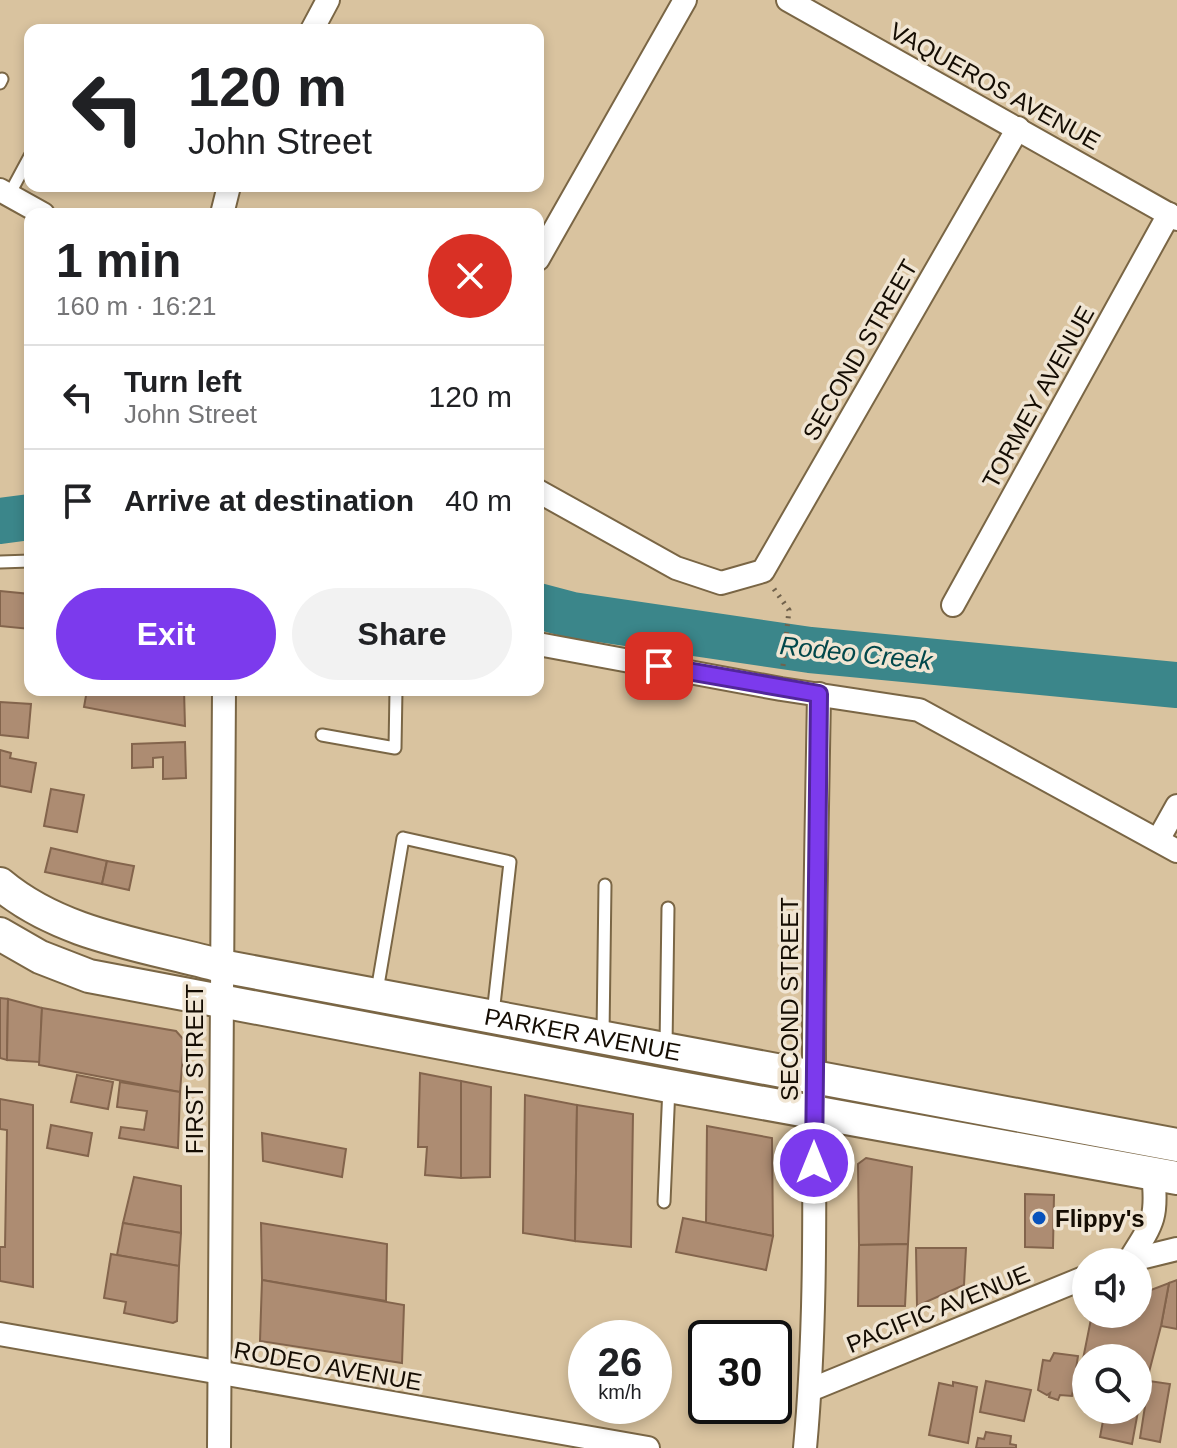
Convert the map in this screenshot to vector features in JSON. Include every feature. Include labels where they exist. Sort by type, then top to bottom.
[{"type":"main road","name":"PARKER AVENUE","points":[[0,884],[29,905],[102,937],[221,966],[603,1040],[1177,1145]]},
{"type":"main road","name":"PARKER AVENUE","points":[[0,934],[40,957],[89,976],[1165,1176]]},
{"type":"street","points":[[315,24],[328,0]]},
{"type":"street","points":[[544,248],[685,0]]},
{"type":"street","name":"VAQUEROS AVENUE","points":[[788,0],[1173,216]]},
{"type":"street","name":"SECOND STREET","points":[[763,571],[1018,128]]},
{"type":"street","points":[[4,192],[32,208]]},
{"type":"street","name":"TORMEY AVENUE","points":[[953,605],[1173,216]]},
{"type":"street","points":[[544,494],[676,568],[721,583],[763,571]]},
{"type":"street","points":[[544,645],[781,689],[919,710],[1167,846],[1177,806]]},
{"type":"street","name":"SECOND STREET","points":[[805,1448],[815,1266],[819,694]]},
{"type":"street","name":"FIRST STREET","points":[[219,1448],[224,696]]},
{"type":"street","points":[[1135,1248],[1153,1224],[1165,1176]]},
{"type":"street","points":[[1152,1254],[1177,1249]]},
{"type":"street","name":"PACIFIC AVENUE","points":[[810,1390],[1072,1283]]},
{"type":"street","name":"RODEO AVENUE","points":[[0,1334],[648,1448]]},
{"type":"lane","points":[[4,192],[24,164]]},
{"type":"lane","points":[[0,562],[24,561]]},
{"type":"lane","points":[[322,735],[395,748],[396,696]]},
{"type":"lane","points":[[376,997],[403,838],[510,862],[493,1019]]},
{"type":"lane","points":[[603,1040],[605,885]]},
{"type":"lane","points":[[666,1050],[668,908]]},
{"type":"lane","points":[[664,1202],[669,1086]]},
{"type":"path","points":[[763,571],[789,610],[781,689]]},
{"type":"building","points":[[0,591],[24,593],[24,628],[0,626]]},
{"type":"building","points":[[86,696],[184,696],[185,726],[84,707]]},
{"type":"building","points":[[0,702],[31,704],[28,738],[0,735]]},
{"type":"building","points":[[185,742],[186,778],[163,779],[163,757],[153,758],[153,767],[132,768],[132,744]]},
{"type":"building","points":[[0,750],[11,753],[10,758],[36,763],[31,792],[0,786]]},
{"type":"building","points":[[51,789],[84,795],[77,832],[44,826]]},
{"type":"building","points":[[51,848],[107,861],[102,884],[45,872]]},
{"type":"building","points":[[107,861],[134,866],[129,890],[102,884]]},
{"type":"building","points":[[0,998],[8,999],[7,1060],[0,1058]]},
{"type":"building","points":[[8,999],[42,1008],[40,1062],[7,1060]]},
{"type":"building","points":[[42,1008],[176,1031],[184,1040],[180,1092],[39,1065]]},
{"type":"building","points":[[420,1073],[461,1081],[461,1178],[425,1175],[427,1147],[418,1147]]},
{"type":"building","points":[[77,1075],[113,1082],[108,1109],[71,1102]]},
{"type":"building","points":[[461,1081],[491,1087],[490,1177],[461,1178]]},
{"type":"building","points":[[120,1082],[180,1092],[178,1148],[119,1138],[121,1127],[144,1130],[147,1111],[117,1107]]},
{"type":"building","points":[[525,1095],[577,1105],[575,1241],[523,1233]]},
{"type":"building","points":[[0,1099],[33,1105],[33,1287],[0,1281],[0,1247],[5,1247],[7,1130],[0,1129]]},
{"type":"building","points":[[577,1105],[633,1114],[631,1247],[575,1241]]},
{"type":"building","points":[[51,1125],[92,1133],[88,1156],[47,1148]]},
{"type":"building","points":[[707,1126],[772,1138],[773,1236],[706,1223]]},
{"type":"building","points":[[262,1133],[346,1149],[342,1177],[263,1161]]},
{"type":"building","points":[[866,1158],[912,1167],[908,1244],[859,1245],[858,1164]]},
{"type":"building","points":[[134,1177],[181,1186],[181,1233],[123,1223]]},
{"type":"building","points":[[1025,1194],[1054,1195],[1053,1248],[1025,1247]]},
{"type":"building","points":[[683,1218],[773,1236],[766,1270],[676,1252]]},
{"type":"building","points":[[123,1223],[181,1233],[179,1266],[117,1255]]},
{"type":"building","points":[[261,1223],[387,1244],[386,1301],[262,1280]]},
{"type":"building","points":[[908,1244],[905,1306],[858,1306],[859,1245]]},
{"type":"building","points":[[916,1248],[966,1248],[964,1285],[917,1306]]},
{"type":"building","points":[[111,1254],[179,1266],[177,1321],[173,1323],[124,1313],[126,1302],[104,1298]]},
{"type":"building","points":[[262,1280],[404,1305],[402,1363],[260,1341]]},
{"type":"building","points":[[1177,1280],[1177,1329],[1161,1326],[1169,1283]]},
{"type":"building","points":[[1169,1283],[1152,1361],[1152,1344],[1086,1344],[1089,1328],[1152,1328],[1152,1290]]},
{"type":"building","points":[[1054,1353],[1072,1355],[1072,1396],[1060,1395],[1058,1400],[1049,1397],[1050,1393],[1047,1395],[1038,1390],[1043,1360],[1050,1361]]},
{"type":"building","points":[[986,1381],[1031,1390],[1024,1421],[980,1412]]},
{"type":"building","points":[[1152,1381],[1170,1384],[1160,1442],[1140,1438],[1142,1424],[1152,1424]]},
{"type":"building","points":[[953,1382],[977,1387],[968,1443],[929,1435],[939,1383],[953,1386]]},
{"type":"building","points":[[1102,1424],[1136,1424],[1132,1444],[1100,1437]]},
{"type":"building","points":[[986,1432],[1011,1436],[1010,1444],[1016,1445],[1016,1448],[976,1448],[978,1438],[984,1439]]},
{"type":"waterway","name":"Rodeo Creek","points":[[0,521],[24,518]]},
{"type":"waterway","name":"Rodeo Creek","points":[[544,608],[572,615],[810,650],[1177,685]]},
{"type":"place","name":"Flippy's","points":[[1039,1218]]},
{"type":"route","points":[[659,666],[819,694],[814,1163]]}]
